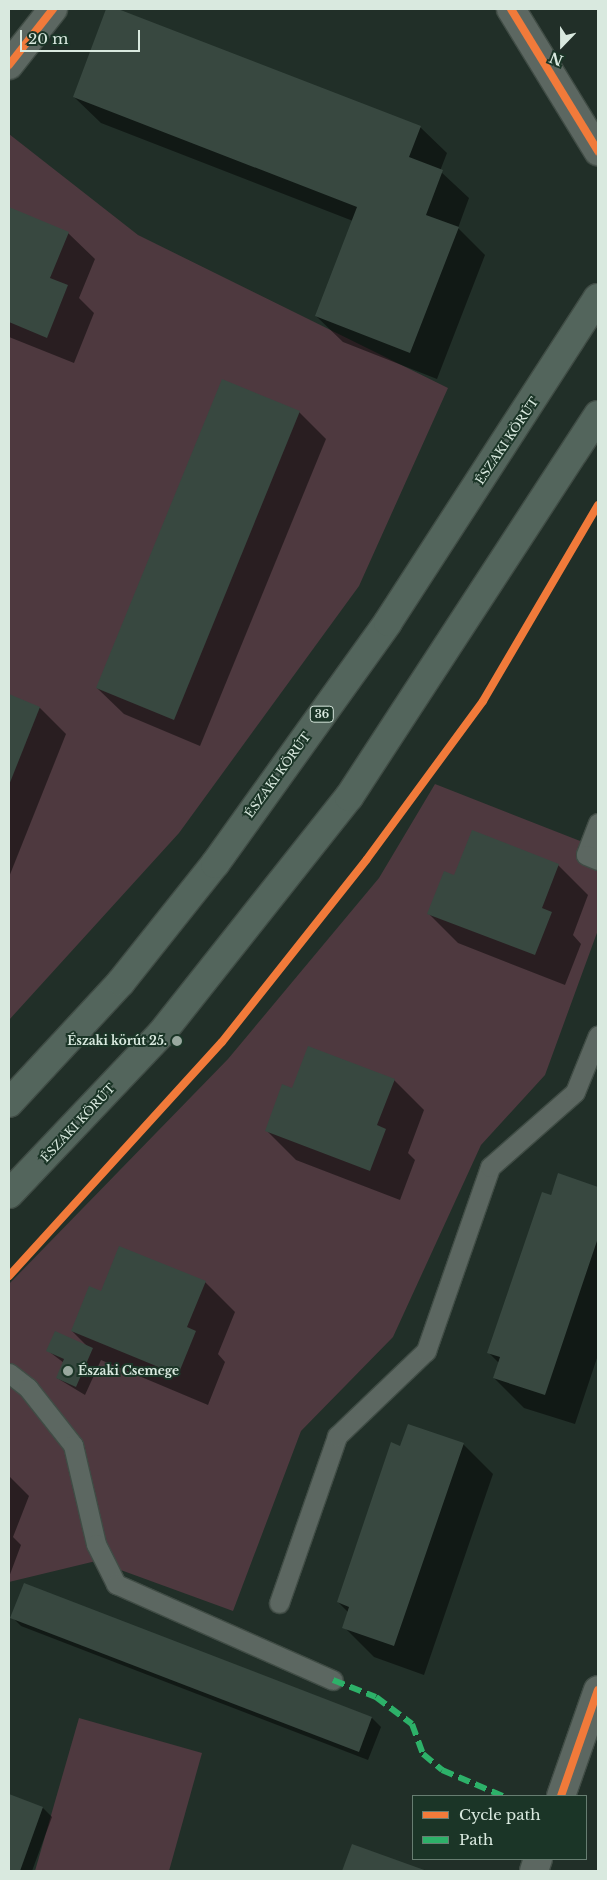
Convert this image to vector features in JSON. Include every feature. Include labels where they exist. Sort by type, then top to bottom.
[{"type":"main road","name":"ÉSZAKI KÖRÚT","points":[[9,1103],[121,982],[214,864],[388,622],[598,298]]},
{"type":"main road","name":"ÉSZAKI KÖRÚT","points":[[9,1194],[161,1034],[349,797],[598,415]]},
{"type":"street","points":[[9,65],[53,9]]},
{"type":"street","points":[[515,11],[598,151]]},
{"type":"street","points":[[561,1795],[598,1690]]},
{"type":"lane","points":[[598,823],[586,855],[598,860]]},
{"type":"lane","points":[[279,1603],[337,1436],[426,1351],[490,1167],[576,1092],[598,1035]]},
{"type":"lane","points":[[9,1373],[28,1388],[73,1445],[96,1544],[116,1584],[333,1680]]},
{"type":"shaded area","points":[[9,134],[138,235],[448,388],[359,586],[179,833],[9,1020]]},
{"type":"shaded area","points":[[435,784],[598,848],[598,930],[545,1075],[481,1145],[393,1337],[301,1431],[233,1611],[96,1561],[9,1582],[9,1284],[228,1059],[379,878]]},
{"type":"shaded area","points":[[79,1718],[202,1753],[169,1871],[35,1871]]},
{"type":"building","points":[[106,9],[118,9],[421,126],[409,157],[443,170],[426,215],[459,227],[410,353],[315,316],[357,207],[73,97]]},
{"type":"building","points":[[9,207],[69,232],[50,278],[68,285],[47,338],[9,322]]},
{"type":"building","points":[[222,379],[300,411],[174,720],[96,688]]},
{"type":"building","points":[[9,694],[40,707],[9,785]]},
{"type":"building","points":[[472,830],[559,864],[542,908],[552,912],[535,955],[427,914],[444,871],[454,875]]},
{"type":"building","points":[[308,1046],[395,1079],[377,1125],[386,1129],[370,1171],[265,1131],[282,1084],[292,1088]]},
{"type":"building","points":[[558,1173],[598,1187],[598,1238],[545,1395],[493,1378],[500,1357],[487,1353],[542,1192],[551,1195]]},
{"type":"building","points":[[119,1246],[206,1281],[187,1327],[196,1331],[178,1375],[71,1331],[89,1286],[101,1291]]},
{"type":"building","points":[[55,1331],[93,1348],[76,1387],[56,1378],[64,1359],[46,1351]]},
{"type":"building","points":[[408,1424],[464,1443],[394,1646],[342,1628],[349,1607],[337,1602],[391,1442],[400,1446]]},
{"type":"building","points":[[24,1583],[372,1717],[359,1752],[10,1618]]},
{"type":"building","points":[[9,1794],[43,1807],[20,1871],[9,1871]]},
{"type":"building","points":[[352,1844],[427,1871],[342,1871]]},
{"type":"marked path","points":[[333,1680],[376,1697],[412,1724],[423,1754],[442,1770],[501,1795]]},
{"type":"cycle path","points":[[9,65],[53,9]]},
{"type":"cycle path","points":[[511,9],[598,151]]},
{"type":"cycle path","points":[[9,1276],[222,1042],[367,859],[483,701],[598,505]]},
{"type":"cycle path","points":[[561,1795],[598,1690]]},
{"type":"place","name":"Északi körút 25.","points":[[177,1041]]},
{"type":"place","name":"Északi Csemege","points":[[68,1371]]}]
